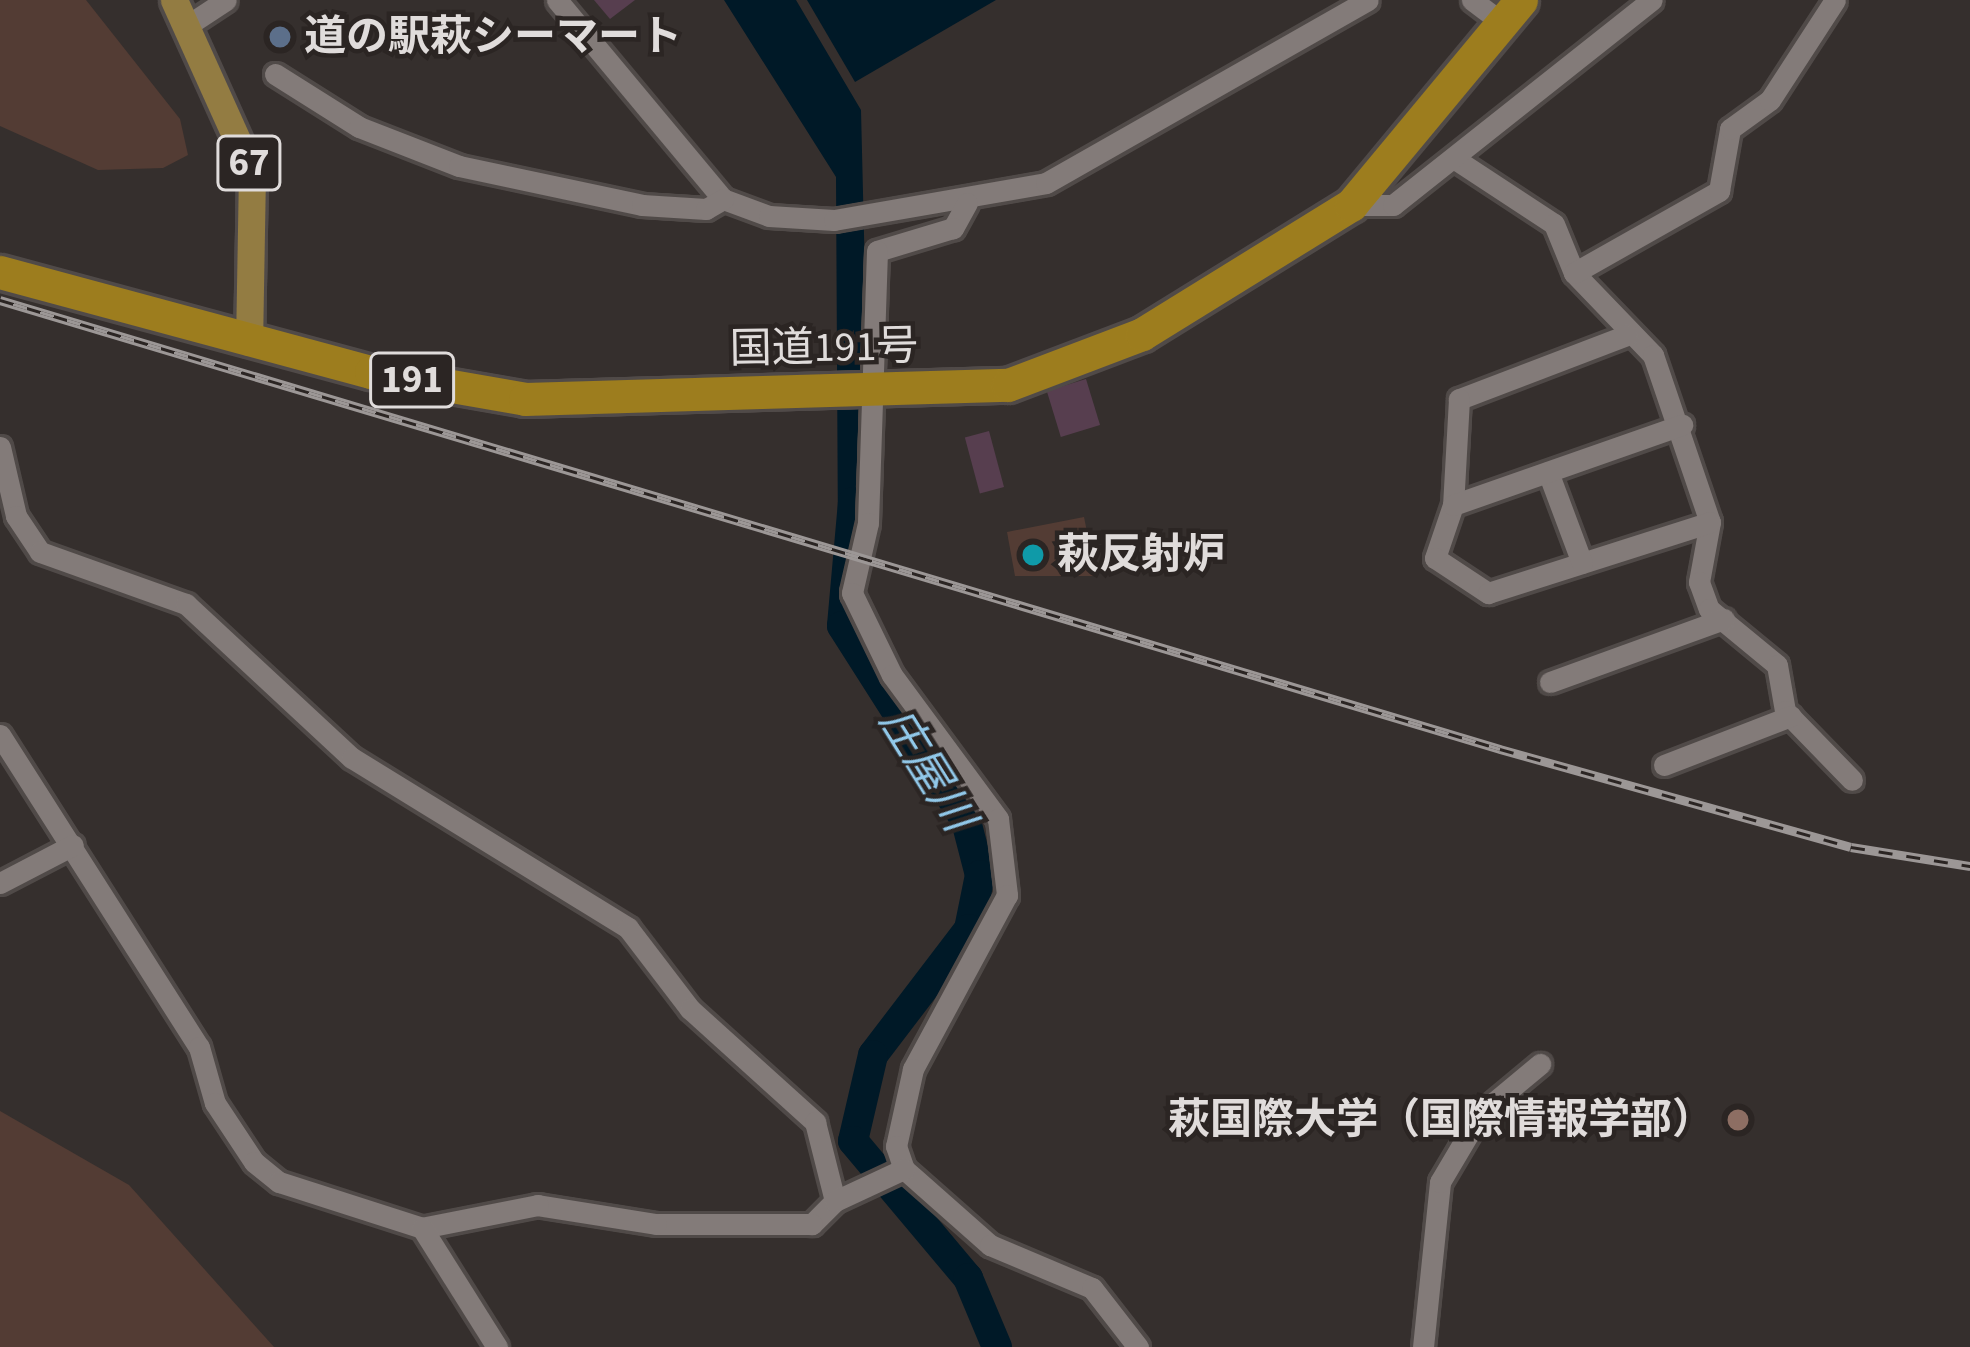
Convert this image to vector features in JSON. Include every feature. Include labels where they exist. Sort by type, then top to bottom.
[{"type":"highway","name":"国道191号","points":[[0,272],[249,342],[525,399],[988,388],[1083,362],[1351,205],[1512,11]]},
{"type":"main road","name":"67","points":[[173,0],[252,172],[249,342]]},
{"type":"street","points":[[188,26],[226,0]]},
{"type":"street","points":[[557,0],[723,199],[769,216],[834,220],[967,203],[1103,159],[1368,0]]},
{"type":"street","points":[[1472,0],[1512,11]]},
{"type":"street","points":[[1351,205],[1393,205],[1652,0]]},
{"type":"street","points":[[1574,273],[1719,191],[1730,129],[1770,100],[1835,0]]},
{"type":"street","points":[[275,74],[359,127],[459,166],[642,206],[706,209],[723,199]]},
{"type":"street","points":[[1455,159],[1554,224],[1574,273],[1627,335],[1653,355],[1682,424],[1710,521],[1700,582],[1724,619],[1777,665],[1791,716],[1852,780]]},
{"type":"street","points":[[967,203],[953,227],[877,251],[859,392],[868,524],[852,592],[892,675],[998,819],[1007,861],[995,924],[897,1108],[904,1169],[990,1245],[1092,1288],[1138,1347]]},
{"type":"street","points":[[1627,335],[1460,399],[1453,505],[1435,558],[1488,593],[1710,521]]},
{"type":"street","points":[[1453,505],[1682,424]]},
{"type":"street","points":[[0,449],[16,517],[40,551],[186,604],[336,747],[628,928],[690,1009],[815,1122],[835,1201]]},
{"type":"street","points":[[1548,472],[1582,563]]},
{"type":"street","points":[[1550,682],[1724,619]]},
{"type":"street","points":[[1664,765],[1791,716]]},
{"type":"street","points":[[0,736],[199,1047],[215,1103],[254,1162],[279,1182],[422,1228],[538,1205],[656,1224],[812,1224],[835,1201],[904,1169]]},
{"type":"street","points":[[0,883],[73,845]]},
{"type":"street","points":[[1423,1347],[1440,1182],[1481,1113],[1540,1064]]},
{"type":"street","points":[[422,1228],[497,1347]]},
{"type":"shaded area","points":[[0,0],[86,0],[180,119],[188,155],[163,168],[98,170],[0,126]]},
{"type":"shaded area","points":[[1084,517],[1096,576],[1015,576],[1007,532]]},
{"type":"shaded area","points":[[0,1111],[129,1185],[274,1347],[0,1347]]},
{"type":"water","points":[[724,0],[796,0],[861,110],[867,357],[851,542],[838,542],[836,177]]},
{"type":"water","points":[[807,0],[996,0],[855,82]]},
{"type":"building","points":[[594,0],[635,0],[610,19]]},
{"type":"building","points":[[1086,379],[1100,425],[1061,437],[1047,391]]},
{"type":"building","points":[[989,431],[1004,487],[980,493],[965,437]]},
{"type":"waterway","name":"庄屋川","points":[[853,502],[842,626],[966,821],[980,875],[969,929],[873,1055],[853,1141],[968,1278],[997,1347]]},
{"type":"railway","points":[[0,300],[1500,749],[1851,847],[1970,866]]},
{"type":"place","name":"道の駅萩シーマート","points":[[280,37]]},
{"type":"place","name":"萩反射炉","points":[[1033,555]]},
{"type":"place","name":"萩国際大学（国際情報学部）","points":[[1738,1120]]}]
